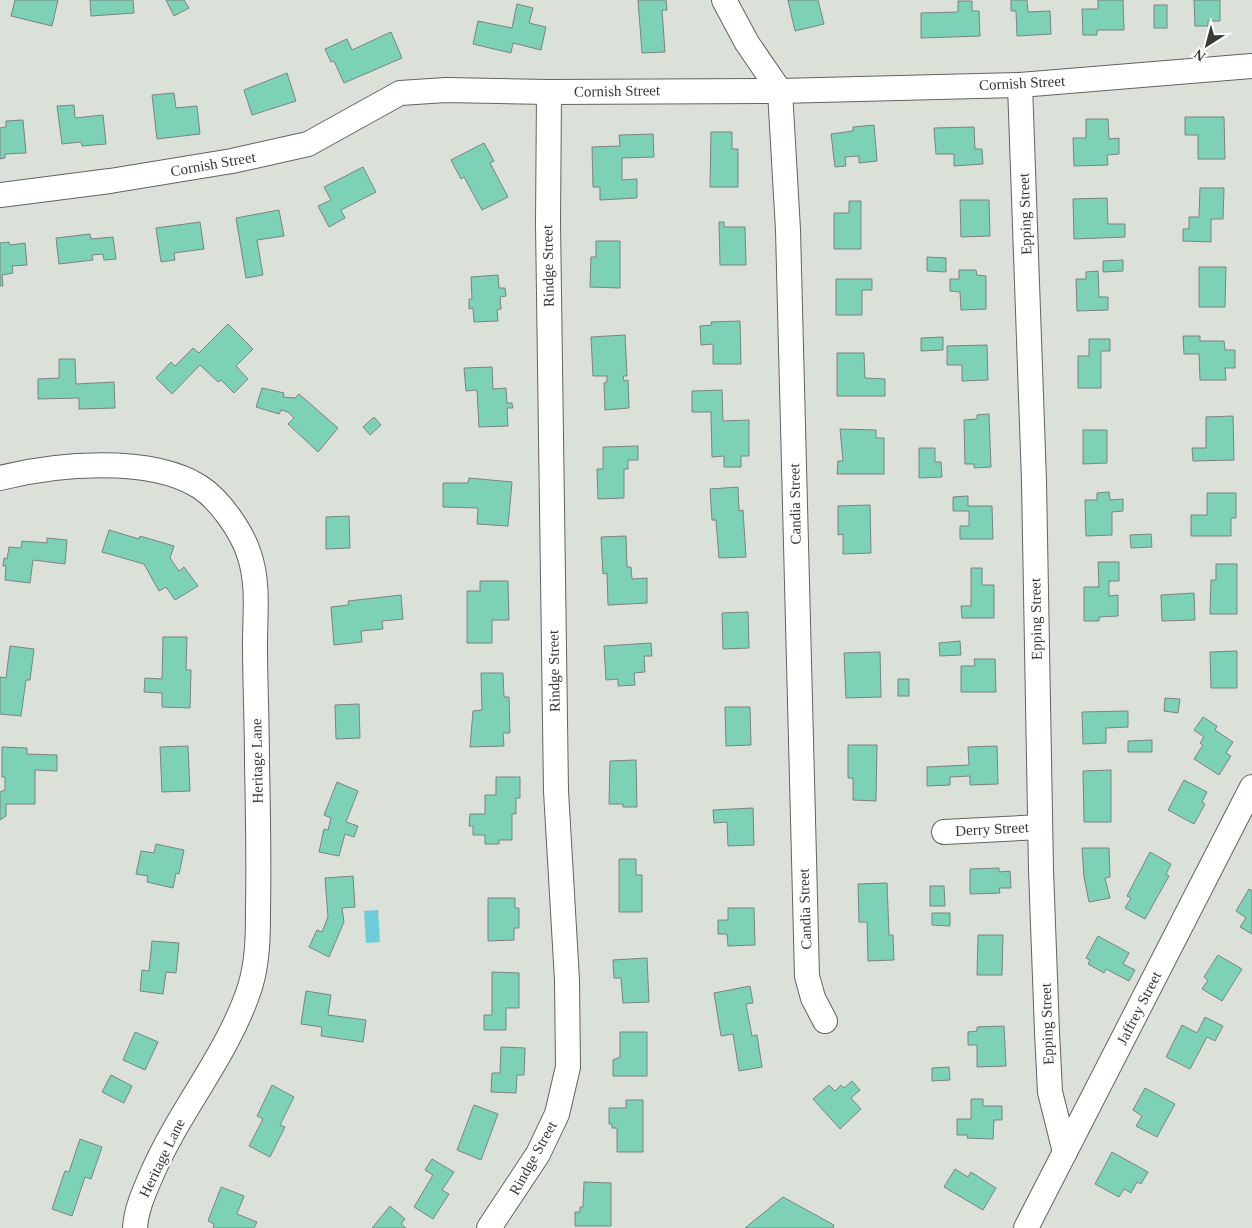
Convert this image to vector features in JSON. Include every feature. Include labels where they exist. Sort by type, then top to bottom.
[{"type":"street","points":[[724,0],[748,43],[780,91]]},
{"type":"street","name":"Cornish Street","points":[[0,195],[110,181],[213,164],[308,144],[400,93],[446,90],[548,92],[780,91],[1020,85],[1252,66]]},
{"type":"street","name":"Epping Street","points":[[1020,85],[1034,490],[1040,826],[1050,1092],[1065,1152]]},
{"type":"street","name":"Candia Street","points":[[780,91],[788,230],[807,976],[813,998],[825,1021]]},
{"type":"street","name":"Rindge Street","points":[[496,1225],[538,1154],[558,1114],[568,1067],[567,980],[556,791],[548,92]]},
{"type":"street","name":"Heritage Lane","points":[[0,478],[23,472],[100,464],[168,473],[201,488],[232,519],[250,555],[256,596],[259,861],[257,953],[252,983],[243,1008],[222,1050],[178,1121],[157,1162],[143,1193],[135,1228]]},
{"type":"street","name":"Jaffrey Street","points":[[1026,1228],[1252,787]]},
{"type":"street","name":"Derry Street","points":[[944,832],[1040,826]]},
{"type":"water","points":[[378,910],[380,942],[366,943],[364,911]]},
{"type":"building","points":[[15,0],[58,0],[52,26],[11,16]]},
{"type":"building","points":[[90,0],[133,0],[134,13],[91,16]]},
{"type":"building","points":[[166,0],[184,0],[189,8],[174,16]]},
{"type":"building","points":[[638,0],[666,0],[667,10],[662,10],[665,52],[642,53]]},
{"type":"building","points":[[788,0],[818,0],[824,24],[795,31]]},
{"type":"building","points":[[1011,0],[1027,0],[1028,12],[1050,11],[1051,34],[1017,36],[1016,11],[1011,11]]},
{"type":"building","points":[[1098,0],[1123,0],[1124,30],[1097,30],[1097,35],[1083,35],[1082,9],[1098,9]]},
{"type":"building","points":[[1194,0],[1220,0],[1220,21],[1208,21],[1208,26],[1195,26]]},
{"type":"building","points":[[958,1],[972,1],[972,11],[979,11],[980,36],[921,38],[921,13],[958,12]]},
{"type":"building","points":[[517,4],[533,8],[529,23],[546,27],[541,50],[513,43],[511,53],[473,44],[478,21],[512,28]]},
{"type":"building","points":[[1154,5],[1167,5],[1167,28],[1154,28]]},
{"type":"building","points":[[391,32],[402,58],[344,83],[334,61],[331,62],[325,49],[347,39],[352,50]]},
{"type":"building","points":[[287,73],[296,101],[252,115],[244,90]]},
{"type":"building","points":[[174,93],[176,108],[197,106],[200,134],[157,139],[152,95]]},
{"type":"building","points":[[74,105],[75,118],[103,115],[106,144],[82,146],[81,142],[62,144],[57,106]]},
{"type":"building","points":[[1185,117],[1224,117],[1225,159],[1198,159],[1198,135],[1185,135]]},
{"type":"building","points":[[1086,119],[1108,119],[1109,139],[1119,138],[1119,154],[1107,155],[1108,165],[1074,166],[1073,138],[1086,138]]},
{"type":"building","points":[[23,120],[26,153],[5,154],[5,158],[0,159],[0,128],[6,127],[6,121]]},
{"type":"building","points":[[874,125],[877,161],[859,163],[859,156],[845,157],[846,166],[835,167],[831,134],[853,131],[853,127]]},
{"type":"building","points":[[974,127],[975,149],[982,149],[983,164],[954,166],[954,154],[936,154],[934,128]]},
{"type":"building","points":[[711,132],[732,132],[732,149],[738,149],[738,187],[710,187]]},
{"type":"building","points":[[653,134],[654,157],[622,158],[622,180],[637,179],[637,198],[600,200],[600,187],[593,187],[592,147],[620,146],[619,135]]},
{"type":"building","points":[[484,143],[494,161],[490,163],[508,197],[482,210],[464,177],[461,179],[451,160]]},
{"type":"building","points":[[363,167],[376,192],[341,210],[345,218],[329,227],[318,206],[331,200],[324,187]]},
{"type":"building","points":[[1200,188],[1224,188],[1223,219],[1211,219],[1211,242],[1183,241],[1183,229],[1189,229],[1189,217],[1199,217]]},
{"type":"building","points":[[1107,198],[1108,224],[1125,224],[1125,237],[1074,239],[1073,199]]},
{"type":"building","points":[[960,200],[989,200],[990,236],[961,237]]},
{"type":"building","points":[[849,201],[861,201],[861,249],[834,249],[834,213],[849,213]]},
{"type":"building","points":[[279,210],[284,236],[257,240],[263,275],[246,278],[236,218]]},
{"type":"building","points":[[200,222],[204,249],[174,253],[175,260],[161,262],[156,228]]},
{"type":"building","points":[[719,222],[724,222],[724,227],[745,227],[746,265],[720,265]]},
{"type":"building","points":[[90,234],[91,239],[113,237],[116,259],[104,260],[103,254],[92,255],[93,260],[59,264],[56,238]]},
{"type":"building","points":[[596,241],[620,241],[620,288],[590,287],[591,257],[596,257]]},
{"type":"building","points":[[9,242],[10,245],[25,243],[27,265],[12,266],[13,273],[2,275],[3,286],[0,286],[0,243]]},
{"type":"building","points":[[927,257],[946,258],[946,272],[927,271]]},
{"type":"building","points":[[1123,260],[1123,271],[1103,272],[1103,261]]},
{"type":"building","points":[[1199,267],[1226,267],[1225,307],[1199,307]]},
{"type":"building","points":[[959,270],[976,270],[977,275],[986,276],[986,309],[961,310],[960,292],[950,291],[950,279],[959,279]]},
{"type":"building","points":[[1098,271],[1099,297],[1108,297],[1108,310],[1077,311],[1076,279],[1086,279],[1086,272]]},
{"type":"building","points":[[498,275],[499,288],[505,288],[506,296],[500,297],[501,309],[497,310],[498,321],[474,322],[473,308],[469,309],[469,299],[472,299],[471,277]]},
{"type":"building","points":[[836,279],[872,279],[872,290],[862,290],[862,315],[836,315]]},
{"type":"building","points":[[740,321],[741,364],[713,364],[713,344],[701,345],[700,326],[712,325],[711,322]]},
{"type":"building","points":[[228,324],[253,349],[236,366],[248,379],[234,393],[221,380],[218,382],[200,365],[172,394],[156,378],[171,362],[175,366],[193,348],[199,353]]},
{"type":"building","points":[[625,335],[627,376],[623,376],[624,381],[628,380],[629,408],[605,410],[604,383],[607,382],[607,376],[593,376],[591,337]]},
{"type":"building","points":[[1183,336],[1200,336],[1200,341],[1224,341],[1225,350],[1235,350],[1235,368],[1225,368],[1226,380],[1200,380],[1199,354],[1184,354]]},
{"type":"building","points":[[943,337],[943,350],[921,351],[921,338]]},
{"type":"building","points":[[1089,339],[1110,339],[1110,351],[1101,351],[1101,388],[1078,388],[1078,356],[1089,356]]},
{"type":"building","points":[[987,345],[988,380],[962,381],[962,365],[947,365],[947,346]]},
{"type":"building","points":[[837,353],[864,353],[865,378],[885,379],[885,396],[837,396]]},
{"type":"building","points":[[59,359],[75,359],[76,384],[114,382],[115,408],[79,409],[79,398],[38,399],[38,379],[59,378]]},
{"type":"building","points":[[492,367],[493,389],[506,388],[507,403],[512,403],[513,408],[507,408],[508,426],[479,427],[477,390],[466,391],[464,368]]},
{"type":"building","points":[[262,388],[284,393],[283,397],[295,398],[299,394],[338,428],[318,452],[288,424],[294,418],[288,412],[281,410],[279,414],[256,407]]},
{"type":"building","points":[[722,390],[723,421],[749,420],[749,456],[741,456],[741,467],[724,467],[724,456],[712,457],[711,412],[692,412],[692,391]]},
{"type":"building","points":[[989,414],[991,467],[974,468],[974,464],[965,464],[964,420],[977,419],[977,415]]},
{"type":"building","points":[[1233,416],[1234,460],[1193,461],[1192,448],[1206,448],[1206,417]]},
{"type":"building","points":[[374,417],[381,425],[370,435],[363,427]]},
{"type":"building","points":[[840,429],[876,430],[876,438],[884,438],[884,474],[837,474],[838,461],[843,461]]},
{"type":"building","points":[[1083,430],[1107,430],[1107,463],[1083,464]]},
{"type":"building","points":[[638,446],[638,460],[628,460],[628,469],[624,469],[624,498],[598,499],[597,469],[603,469],[603,447]]},
{"type":"building","points":[[919,448],[935,448],[935,462],[941,462],[942,477],[919,478]]},
{"type":"building","points":[[469,478],[512,482],[508,526],[477,524],[478,508],[443,507],[443,483],[468,483]]},
{"type":"building","points":[[738,487],[739,511],[743,510],[746,557],[719,558],[716,520],[712,520],[710,489]]},
{"type":"building","points":[[1109,492],[1110,500],[1123,499],[1123,511],[1112,512],[1112,535],[1086,536],[1085,500],[1097,500],[1097,493]]},
{"type":"building","points":[[1207,493],[1236,493],[1236,518],[1231,518],[1231,536],[1191,536],[1191,515],[1207,515]]},
{"type":"building","points":[[968,496],[968,506],[992,506],[993,539],[960,539],[960,526],[969,526],[969,511],[953,511],[953,497]]},
{"type":"building","points":[[870,505],[871,553],[843,554],[843,534],[838,535],[838,506]]},
{"type":"building","points":[[349,516],[350,548],[326,549],[326,517]]},
{"type":"building","points":[[109,530],[139,539],[140,536],[174,546],[170,558],[179,571],[184,567],[198,586],[175,600],[166,587],[159,591],[144,564],[102,552]]},
{"type":"building","points":[[1151,534],[1152,547],[1131,548],[1130,535]]},
{"type":"building","points":[[626,536],[627,567],[631,567],[632,579],[647,578],[647,603],[608,605],[607,573],[603,574],[601,537]]},
{"type":"building","points":[[47,538],[67,540],[65,564],[33,560],[30,583],[5,580],[6,566],[3,566],[4,558],[7,559],[9,547],[21,548],[22,541],[47,543]]},
{"type":"building","points":[[1098,562],[1119,562],[1119,581],[1109,581],[1109,596],[1118,595],[1118,616],[1099,617],[1099,621],[1084,621],[1084,587],[1099,587]]},
{"type":"building","points":[[1216,564],[1237,564],[1237,614],[1210,614],[1211,580],[1216,580]]},
{"type":"building","points":[[971,568],[982,568],[982,585],[994,585],[994,618],[962,618],[961,606],[971,606]]},
{"type":"building","points":[[480,581],[508,581],[509,620],[492,620],[492,643],[467,643],[467,591],[480,591]]},
{"type":"building","points":[[1194,593],[1195,620],[1162,621],[1161,595]]},
{"type":"building","points":[[401,595],[403,619],[382,621],[383,629],[361,631],[362,642],[334,645],[331,607],[349,605],[348,601]]},
{"type":"building","points":[[748,612],[749,648],[723,649],[722,613]]},
{"type":"building","points":[[163,637],[187,637],[186,670],[191,670],[190,708],[162,707],[162,693],[144,692],[145,678],[162,679]]},
{"type":"building","points":[[960,641],[961,655],[940,656],[939,643]]},
{"type":"building","points":[[651,643],[652,656],[644,656],[645,672],[634,673],[635,685],[618,686],[618,679],[606,680],[604,646]]},
{"type":"building","points":[[10,646],[34,649],[30,680],[26,680],[21,716],[0,714],[0,677],[6,678]]},
{"type":"building","points":[[1237,651],[1237,688],[1211,688],[1210,652]]},
{"type":"building","points":[[880,652],[881,697],[846,698],[844,653]]},
{"type":"building","points":[[974,659],[995,659],[996,692],[961,692],[961,666],[975,666]]},
{"type":"building","points":[[481,673],[503,673],[504,697],[509,697],[510,733],[503,733],[504,746],[470,747],[473,711],[482,710]]},
{"type":"building","points":[[898,679],[909,679],[909,696],[898,696]]},
{"type":"building","points":[[1165,698],[1180,699],[1178,713],[1164,711]]},
{"type":"building","points":[[359,704],[360,738],[336,739],[335,705]]},
{"type":"building","points":[[725,707],[750,707],[751,745],[726,746]]},
{"type":"building","points":[[1128,711],[1128,727],[1106,728],[1106,743],[1083,744],[1082,712]]},
{"type":"building","points":[[1203,717],[1217,726],[1215,730],[1233,742],[1226,753],[1231,756],[1219,775],[1194,759],[1203,745],[1200,743],[1204,737],[1194,730]]},
{"type":"building","points":[[1152,740],[1152,752],[1128,752],[1128,741]]},
{"type":"building","points":[[848,745],[877,745],[876,801],[853,800],[853,778],[848,778]]},
{"type":"building","points":[[188,746],[190,791],[162,792],[160,747]]},
{"type":"building","points":[[997,746],[998,784],[970,785],[970,776],[950,777],[950,785],[927,786],[927,767],[969,765],[968,747]]},
{"type":"building","points":[[2,747],[27,748],[27,754],[57,755],[57,771],[35,770],[35,804],[6,804],[6,816],[0,820],[0,792],[5,790],[5,777],[2,777]]},
{"type":"building","points":[[636,760],[637,807],[609,804],[610,761]]},
{"type":"building","points":[[1111,770],[1111,822],[1084,822],[1083,771]]},
{"type":"building","points":[[496,777],[520,777],[520,798],[516,798],[516,814],[512,814],[512,840],[499,840],[499,844],[485,844],[485,835],[473,835],[473,826],[469,826],[470,814],[485,814],[485,795],[496,795]]},
{"type":"building","points":[[1184,780],[1207,792],[1202,802],[1205,804],[1194,824],[1168,810]]},
{"type":"building","points":[[337,782],[358,791],[346,822],[358,826],[354,837],[345,834],[339,856],[319,852],[324,829],[328,830],[331,818],[324,815]]},
{"type":"building","points":[[753,808],[754,845],[728,846],[727,822],[714,823],[713,810]]},
{"type":"building","points":[[156,844],[184,850],[179,874],[176,873],[173,888],[147,882],[148,876],[136,874],[141,851],[154,853]]},
{"type":"building","points":[[1082,848],[1109,848],[1110,877],[1105,878],[1110,898],[1089,902],[1084,877]]},
{"type":"building","points":[[1150,852],[1171,864],[1166,874],[1169,876],[1145,919],[1125,908],[1131,898],[1127,896]]},
{"type":"building","points":[[619,859],[636,859],[636,875],[642,875],[642,912],[619,912]]},
{"type":"building","points":[[999,868],[999,872],[1010,871],[1011,888],[999,888],[1000,893],[970,894],[970,869]]},
{"type":"building","points":[[353,876],[355,907],[342,908],[344,922],[329,957],[309,947],[317,930],[322,932],[328,917],[325,878]]},
{"type":"building","points":[[887,883],[889,935],[893,935],[894,960],[868,961],[867,922],[859,922],[858,884]]},
{"type":"building","points":[[930,886],[944,886],[945,906],[930,906]]},
{"type":"building","points":[[1249,889],[1252,891],[1252,934],[1240,927],[1246,918],[1236,911]]},
{"type":"building","points":[[488,898],[515,898],[515,908],[519,908],[519,928],[514,928],[514,940],[488,941]]},
{"type":"building","points":[[728,908],[754,908],[755,945],[728,946],[727,934],[718,934],[718,920],[728,920]]},
{"type":"building","points":[[932,913],[950,913],[950,926],[932,925]]},
{"type":"building","points":[[978,935],[1003,935],[1002,975],[977,975]]},
{"type":"building","points":[[1098,936],[1129,953],[1123,964],[1135,970],[1129,981],[1106,969],[1104,973],[1088,964],[1090,960],[1086,958]]},
{"type":"building","points":[[152,941],[179,943],[176,973],[166,972],[163,994],[140,991],[142,970],[149,971]]},
{"type":"building","points":[[1218,955],[1242,969],[1222,1001],[1202,989],[1208,980],[1204,977]]},
{"type":"building","points":[[647,958],[649,1002],[623,1003],[621,978],[614,978],[613,960]]},
{"type":"building","points":[[492,972],[519,973],[519,1008],[506,1008],[506,1030],[484,1030],[484,1015],[492,1015]]},
{"type":"building","points":[[750,986],[753,1003],[746,1004],[752,1036],[757,1035],[762,1067],[739,1071],[733,1034],[721,1036],[714,993]]},
{"type":"building","points":[[306,991],[331,995],[328,1015],[366,1020],[363,1042],[321,1036],[322,1027],[301,1024]]},
{"type":"building","points":[[1205,1017],[1223,1026],[1215,1041],[1207,1037],[1190,1069],[1166,1057],[1182,1025],[1197,1033]]},
{"type":"building","points":[[1004,1026],[1006,1066],[977,1067],[977,1045],[968,1045],[968,1032],[977,1031],[977,1027]]},
{"type":"building","points":[[135,1032],[158,1042],[145,1070],[123,1060]]},
{"type":"building","points":[[620,1032],[647,1032],[647,1076],[613,1076],[613,1060],[620,1057]]},
{"type":"building","points":[[501,1047],[525,1048],[524,1075],[517,1075],[516,1093],[491,1092],[492,1073],[500,1073]]},
{"type":"building","points":[[949,1067],[950,1080],[932,1081],[932,1068]]},
{"type":"building","points":[[111,1075],[132,1086],[124,1103],[102,1092]]},
{"type":"building","points":[[852,1081],[860,1090],[851,1098],[861,1109],[840,1129],[813,1099],[829,1085],[835,1091],[841,1085],[844,1088]]},
{"type":"building","points":[[272,1085],[294,1097],[280,1125],[285,1127],[270,1157],[249,1146],[263,1119],[257,1116]]},
{"type":"building","points":[[1145,1088],[1175,1104],[1157,1137],[1136,1126],[1142,1116],[1133,1110]]},
{"type":"building","points":[[971,1099],[983,1099],[983,1106],[1002,1106],[1002,1120],[994,1120],[993,1139],[967,1138],[968,1135],[957,1135],[957,1119],[971,1119]]},
{"type":"building","points":[[626,1100],[643,1100],[643,1152],[617,1152],[617,1128],[612,1128],[612,1124],[609,1124],[609,1108],[626,1108]]},
{"type":"building","points":[[474,1105],[498,1114],[481,1160],[457,1150]]},
{"type":"building","points":[[80,1139],[102,1147],[91,1179],[85,1177],[72,1216],[52,1209],[65,1171],[69,1172]]},
{"type":"building","points":[[1112,1152],[1148,1172],[1141,1184],[1137,1182],[1131,1193],[1124,1189],[1119,1197],[1095,1184]]},
{"type":"building","points":[[432,1159],[454,1172],[442,1190],[449,1194],[433,1219],[414,1207],[433,1175],[425,1170]]},
{"type":"building","points":[[955,1169],[968,1177],[971,1172],[996,1188],[983,1210],[944,1187]]},
{"type":"building","points":[[584,1182],[611,1183],[611,1226],[575,1226],[575,1212],[580,1212],[580,1207],[583,1207]]},
{"type":"building","points":[[221,1187],[244,1196],[237,1214],[257,1222],[254,1228],[213,1228],[214,1224],[208,1221]]},
{"type":"building","points":[[783,1197],[834,1225],[833,1228],[745,1228]]},
{"type":"building","points":[[390,1206],[405,1219],[401,1224],[406,1228],[372,1228]]}]
